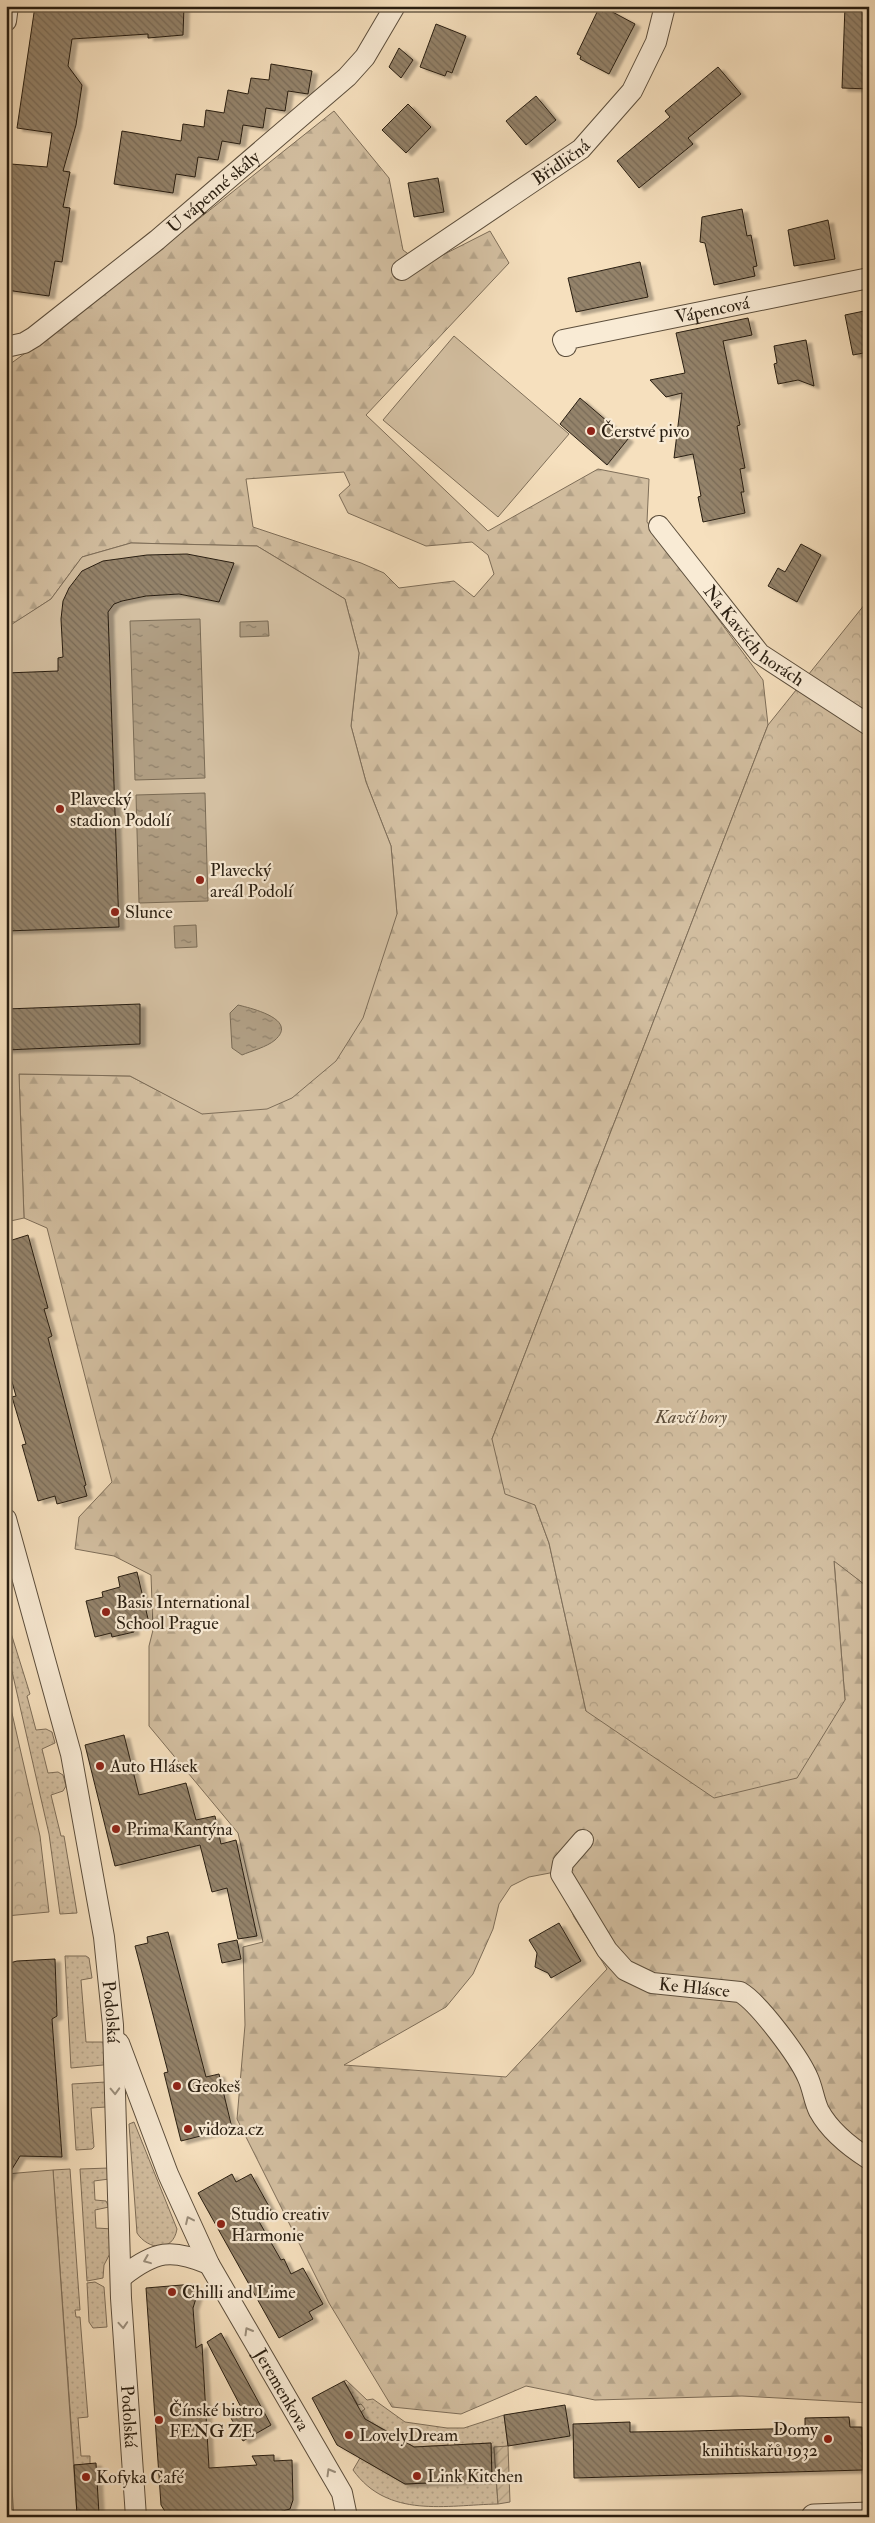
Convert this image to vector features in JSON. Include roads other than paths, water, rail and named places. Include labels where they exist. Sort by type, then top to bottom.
[{"type":"street","points":[[6,21],[8,6]]},
{"type":"street","name":"U vápenné skály","points":[[6,347],[24,344],[157,240],[347,77],[364,57],[394,6]]},
{"type":"street","name":"Břidličná","points":[[402,270],[581,148],[632,91],[656,42],[665,6]]},
{"type":"street","name":"Vápencová","points":[[566,346],[563,340],[869,278]]},
{"type":"street","name":"Na Kavčích horách","points":[[659,526],[760,654],[869,725]]},
{"type":"street","name":"Podolská","points":[[6,1518],[71,1754],[104,1937],[113,2025],[122,2298],[136,2517]]},
{"type":"street","name":"Ke Hlásce","points":[[583,1840],[563,1863],[561,1874],[591,1927],[618,1964],[635,1976],[652,1983],[740,1992],[747,1996],[770,2021],[808,2077],[818,2110],[826,2122],[855,2150],[869,2158]]},
{"type":"street","name":"Jeremenkova","points":[[113,2025],[168,2174],[209,2264],[342,2493],[347,2517]]},
{"type":"street","points":[[122,2276],[142,2261],[162,2254],[186,2255],[209,2264]]},
{"type":"street","points":[[814,2517],[869,2515]]},
{"type":"water","points":[[200,619],[205,778],[135,780],[130,621]]},
{"type":"water","points":[[268,621],[269,636],[240,637],[240,622]]},
{"type":"water","points":[[205,793],[208,901],[139,903],[136,795]]},
{"type":"water","points":[[196,925],[197,947],[175,948],[174,926]]},
{"type":"water","points":[[238,1005],[261,1012],[277,1020],[281,1026],[281,1033],[272,1042],[242,1055],[232,1048],[230,1013]]},
{"type":"place","name":"Čerstvé pivo","points":[[591,431]]},
{"type":"place","name":"Plavecký stadion Podolí","points":[[60,809]]},
{"type":"place","name":"Plavecký areál Podolí","points":[[200,880]]},
{"type":"place","name":"Slunce","points":[[115,912]]},
{"type":"place","name":"Basis International School Prague","points":[[106,1612]]},
{"type":"place","name":"Auto Hlásek","points":[[100,1766]]},
{"type":"place","name":"Prima Kantýna","points":[[116,1829]]},
{"type":"place","name":"Geokeš","points":[[177,2086]]},
{"type":"place","name":"vidoza.cz","points":[[188,2129]]},
{"type":"place","name":"Studio creativ Harmonie","points":[[221,2224]]},
{"type":"place","name":"Chilli and Lime","points":[[172,2292]]},
{"type":"place","name":"Čínské bistro FENG ZE","points":[[159,2420]]},
{"type":"place","name":"LovelyDream","points":[[349,2435]]},
{"type":"place","name":"Domy knihtiskařů 1932","points":[[828,2439]]},
{"type":"place","name":"Link Kitchen","points":[[417,2476]]},
{"type":"place","name":"Kofyka Café","points":[[86,2477]]},
{"type":"park label","name":"Kavčí hory","points":[[691,1417]]}]
